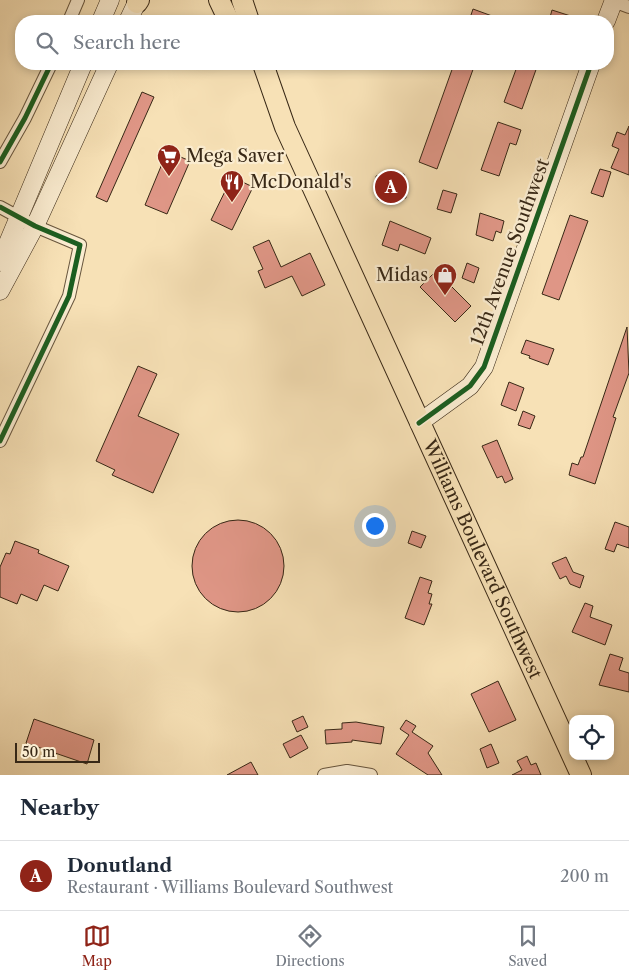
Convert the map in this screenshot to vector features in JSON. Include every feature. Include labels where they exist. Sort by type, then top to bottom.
[{"type":"main road","points":[[104,15],[110,0]]},
{"type":"main road","points":[[242,0],[247,15]]},
{"type":"main road","points":[[131,15],[138,1]]},
{"type":"main road","points":[[218,1],[226,15]]},
{"type":"main road","points":[[610,15],[619,3]]},
{"type":"main road","points":[[0,262],[80,70]]},
{"type":"main road","points":[[0,291],[35,226],[106,70]]},
{"type":"main road","name":"Williams Boulevard Southwest","points":[[255,70],[285,127],[581,775]]},
{"type":"main road","name":"Williams Boulevard Southwest","points":[[265,70],[285,127]]},
{"type":"main road","name":"12th Avenue Southwest","points":[[419,423],[470,386],[484,366],[589,70]]},
{"type":"street","points":[[72,15],[78,0]]},
{"type":"street","points":[[0,162],[25,118],[48,70]]},
{"type":"street","points":[[0,207],[35,226],[80,246],[69,296],[0,441]]},
{"type":"street","points":[[324,775],[347,771],[371,775]]},
{"type":"building","points":[[473,9],[489,15],[471,15]]},
{"type":"building","points":[[552,10],[568,15],[551,15]]},
{"type":"building","points":[[452,70],[473,70],[437,169],[419,162]]},
{"type":"building","points":[[516,70],[536,70],[522,109],[504,102]]},
{"type":"building","name":"Mega Saver","points":[[142,92],[154,97],[107,202],[96,197]]},
{"type":"building","points":[[498,122],[521,130],[516,145],[510,143],[499,176],[481,170]]},
{"type":"building","points":[[629,126],[629,175],[611,168],[619,149],[612,146],[617,132],[625,135]]},
{"type":"building","name":"Mega Saver","points":[[169,152],[190,161],[167,214],[145,205],[164,159]]},
{"type":"building","points":[[600,169],[611,172],[603,197],[591,193]]},
{"type":"building","points":[[404,174],[406,198],[378,200],[376,176]]},
{"type":"building","name":"McDonald's","points":[[232,177],[253,187],[232,230],[211,220]]},
{"type":"building","points":[[443,190],[457,194],[451,213],[437,209]]},
{"type":"building","points":[[480,213],[504,221],[501,233],[496,231],[493,241],[476,235]]},
{"type":"building","points":[[570,215],[588,221],[559,300],[542,294]]},
{"type":"building","points":[[390,221],[431,238],[425,254],[400,244],[398,251],[382,245]]},
{"type":"building","points":[[269,240],[281,267],[310,253],[325,285],[302,296],[292,276],[265,288],[258,271],[263,269],[253,247]]},
{"type":"building","points":[[467,263],[479,268],[474,283],[462,278]]},
{"type":"building","name":"Midas","points":[[436,271],[471,306],[455,322],[420,287]]},
{"type":"building","points":[[627,327],[629,373],[613,417],[616,418],[595,484],[569,475],[572,463],[578,465],[581,457],[583,457]]},
{"type":"building","points":[[526,340],[554,349],[548,365],[521,353]]},
{"type":"building","points":[[138,366],[157,374],[138,416],[179,434],[153,493],[112,475],[115,470],[96,461]]},
{"type":"building","points":[[509,382],[524,388],[516,411],[501,405]]},
{"type":"building","points":[[523,411],[535,416],[530,429],[518,425]]},
{"type":"building","points":[[497,440],[513,479],[505,483],[502,476],[497,478],[482,446]]},
{"type":"building","points":[[238,520],[256,523],[271,533],[281,548],[284,566],[281,584],[271,599],[256,609],[238,612],[220,609],[205,599],[195,584],[192,566],[195,548],[205,533],[220,523]]},
{"type":"building","points":[[615,522],[629,527],[629,548],[617,544],[614,552],[605,549]]},
{"type":"building","points":[[412,531],[426,536],[421,548],[408,543]]},
{"type":"building","points":[[15,541],[39,550],[38,553],[69,566],[58,591],[44,585],[37,601],[21,594],[17,604],[0,597],[0,567],[6,553],[10,554]]},
{"type":"building","points":[[566,557],[573,572],[584,576],[580,588],[570,584],[566,576],[560,579],[552,563]]},
{"type":"building","points":[[420,577],[432,581],[428,593],[432,594],[429,604],[432,604],[424,625],[405,618]]},
{"type":"building","points":[[585,603],[593,606],[590,617],[612,625],[605,645],[572,632]]},
{"type":"building","points":[[610,654],[623,658],[619,670],[629,673],[629,692],[599,685]]},
{"type":"building","points":[[498,681],[516,720],[489,732],[471,694]]},
{"type":"building","points":[[303,716],[308,727],[297,732],[292,721]]},
{"type":"building","points":[[34,719],[94,740],[87,764],[26,743]]},
{"type":"building","points":[[406,720],[416,726],[412,732],[433,746],[428,753],[442,775],[428,775],[396,754],[409,735],[400,729]]},
{"type":"building","points":[[356,722],[384,727],[381,744],[352,740],[352,742],[326,744],[325,730],[342,729],[342,723]]},
{"type":"building","points":[[301,735],[308,748],[290,758],[283,744]]},
{"type":"building","points":[[491,744],[499,763],[487,768],[480,749]]},
{"type":"building","points":[[527,756],[531,765],[536,763],[541,775],[512,775],[522,770],[517,761]]},
{"type":"building","points":[[251,762],[258,775],[227,775]]},
{"type":"cycle path","points":[[0,162],[25,118],[48,70]]},
{"type":"cycle path","points":[[419,423],[470,386],[484,367],[589,70]]},
{"type":"cycle path","points":[[0,207],[35,226],[80,245],[69,296],[0,441]]},
{"type":"place","name":"Mega Saver","points":[[169,177]]},
{"type":"place","name":"Donutland","points":[[391,187]]},
{"type":"place","name":"McDonald's","points":[[232,203]]},
{"type":"place","name":"Midas","points":[[445,296]]}]
